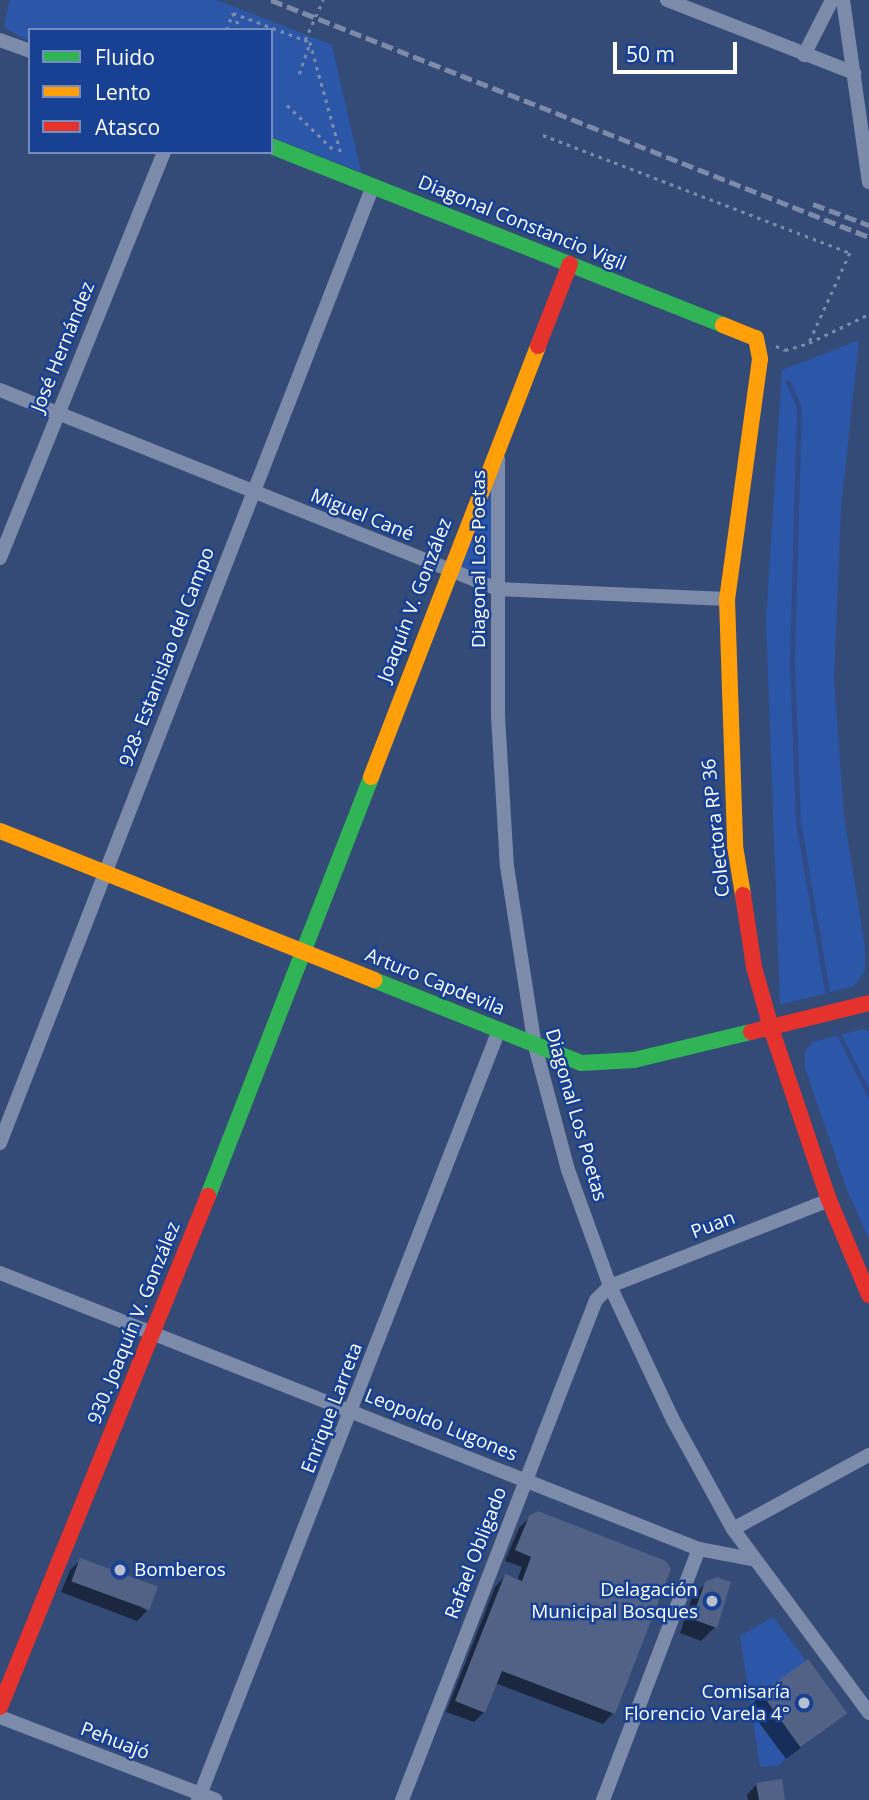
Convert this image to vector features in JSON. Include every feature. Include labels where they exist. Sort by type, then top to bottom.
[{"type":"street","points":[[667,0],[854,74]]},
{"type":"street","points":[[804,55],[832,0]]},
{"type":"street","points":[[843,0],[869,182]]},
{"type":"street","points":[[0,40],[28,50]]},
{"type":"street","name":"Diagonal Constancio Vigil","points":[[273,147],[756,338]]},
{"type":"street","name":"José Hernández","points":[[0,558],[56,413],[163,154]]},
{"type":"street","name":"928- Estanislao del Campo","points":[[0,1143],[251,492],[373,186]]},
{"type":"street","name":"Joaquín V. González","points":[[302,952],[570,264]]},
{"type":"street","name":"Colectora RP 36","points":[[756,338],[760,359],[727,599],[736,846],[754,967],[771,1028],[829,1200],[869,1295]]},
{"type":"street","name":"Miguel Cané","points":[[0,390],[498,589],[727,599]]},
{"type":"street","name":"Diagonal Los Poetas","points":[[498,451],[502,798],[534,1046],[568,1170],[610,1286],[673,1420],[733,1529],[752,1559],[869,1713]]},
{"type":"street","name":"Arturo Capdevila","points":[[0,831],[581,1063],[617,1063],[869,1003]]},
{"type":"street","name":"930. Joaquín V. González","points":[[0,1707],[154,1334],[302,952]]},
{"type":"street","name":"Enrique Larreta","points":[[200,1797],[499,1030]]},
{"type":"street","name":"Puan","points":[[610,1286],[829,1200]]},
{"type":"street","name":"Leopoldo Lugones","points":[[0,1273],[699,1549],[752,1559]]},
{"type":"street","name":"Rafael Obligado","points":[[402,1800],[589,1314],[610,1286]]},
{"type":"street","points":[[733,1529],[869,1455]]},
{"type":"street","points":[[603,1800],[699,1549]]},
{"type":"street","name":"Pehuajó","points":[[0,1717],[200,1797],[216,1800]]},
{"type":"path","points":[[305,40],[323,0]]},
{"type":"path","points":[[233,13],[310,42]]},
{"type":"path","points":[[227,28],[233,13]]},
{"type":"path","points":[[233,13],[240,28]]},
{"type":"path","points":[[299,74],[310,42]]},
{"type":"path","points":[[287,105],[342,159],[310,42]]},
{"type":"path","points":[[543,135],[850,253],[809,343]]},
{"type":"path","points":[[756,338],[785,350],[809,343],[869,314]]},
{"type":"shaded area","points":[[10,0],[217,0],[332,45],[361,172],[273,138],[273,28],[28,28],[28,41],[4,27]]},
{"type":"shaded area","points":[[859,340],[841,508],[834,678],[844,816],[865,947],[865,970],[854,986],[780,1005],[766,620],[782,370]]},
{"type":"shaded area","points":[[495,468],[490,577],[455,567]]},
{"type":"shaded area","points":[[863,1029],[869,1031],[869,1239],[847,1190],[805,1068],[805,1051],[813,1042]]},
{"type":"shaded area","points":[[773,1617],[807,1662],[761,1693],[800,1746],[778,1766],[760,1767],[740,1636]]},
{"type":"building","points":[[538,1511],[666,1561],[671,1569],[615,1714],[502,1671],[485,1713],[455,1701],[505,1574],[522,1581],[531,1557],[515,1550],[529,1516]]},
{"type":"building","points":[[80,1558],[158,1586],[149,1610],[71,1581]]},
{"type":"building","name":"Delagación Municipal Bosques","points":[[717,1577],[731,1582],[717,1628],[692,1619],[705,1582]]},
{"type":"building","name":"Comisaría Florencio Varela 4°","points":[[808,1659],[847,1713],[800,1747],[761,1693]]},
{"type":"building","points":[[782,1779],[785,1800],[759,1800],[756,1783]]},
{"type":"waterway","points":[[788,382],[799,407],[792,665],[798,822],[828,998]]},
{"type":"waterway","points":[[835,1027],[869,1095]]},
{"type":"railway","points":[[271,0],[869,237]]},
{"type":"railway","points":[[813,204],[869,225]]},
{"type":"traffic: fast","points":[[273,147],[723,325]]},
{"type":"traffic: fast","points":[[208,1196],[371,777]]},
{"type":"traffic: fast","points":[[374,980],[581,1063],[634,1060],[751,1032]]},
{"type":"traffic: slow","points":[[723,325],[756,338],[760,359],[727,599],[735,846],[743,895]]},
{"type":"traffic: slow","points":[[371,777],[538,346]]},
{"type":"traffic: slow","points":[[0,831],[374,980]]},
{"type":"traffic: jam","points":[[538,346],[570,264]]},
{"type":"traffic: jam","points":[[743,895],[754,967],[771,1028],[829,1200],[869,1295]]},
{"type":"traffic: jam","points":[[751,1032],[869,1003]]},
{"type":"traffic: jam","points":[[0,1707],[208,1196]]},
{"type":"place","name":"Bomberos","points":[[120,1570]]},
{"type":"place","name":"Delagación Municipal Bosques","points":[[712,1601]]},
{"type":"place","name":"Comisaría Florencio Varela 4°","points":[[804,1703]]}]
